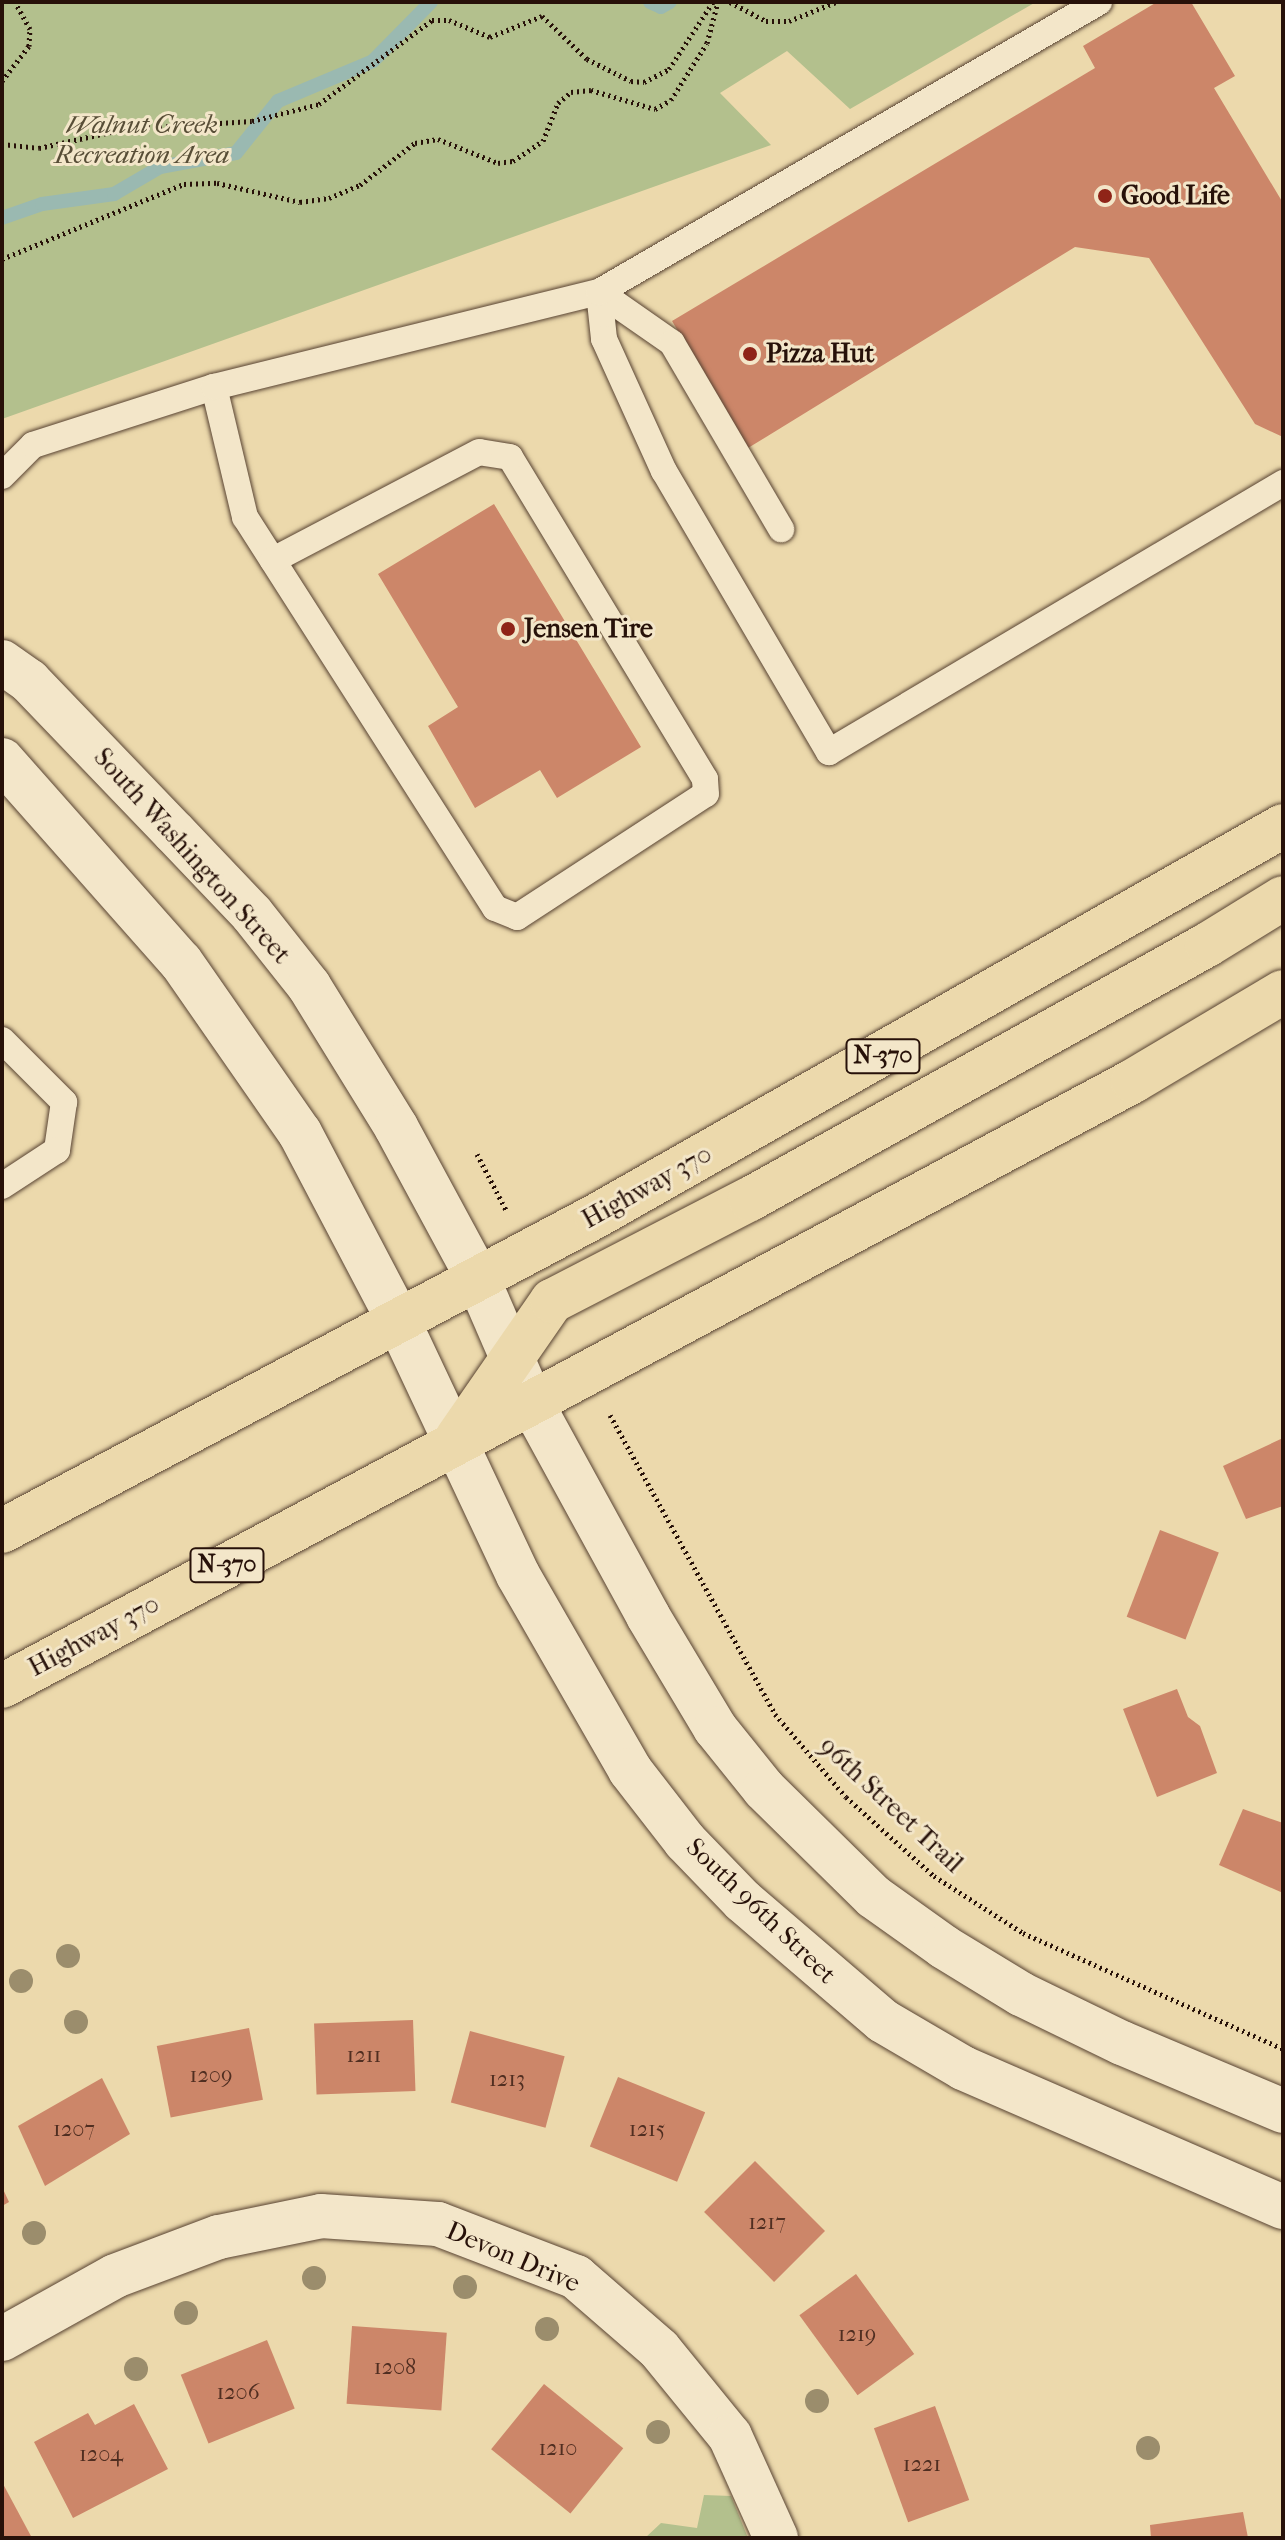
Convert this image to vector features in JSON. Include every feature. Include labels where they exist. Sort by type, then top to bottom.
[{"type":"highway","name":"Highway 370","points":[[2,1531],[881,1057],[1283,826]]},
{"type":"highway","points":[[453,1444],[552,1301],[750,1199],[1207,945],[1283,898]]},
{"type":"highway","name":"Highway 370","points":[[2,1686],[1133,1081],[1283,992]]},
{"type":"main road","name":"South Washington Street","points":[[2,662],[29,681],[223,883],[309,986],[396,1127],[477,1277]]},
{"type":"main road","points":[[2,760],[181,962],[239,1040],[300,1133],[397,1318]]},
{"type":"main road","points":[[477,1277],[531,1402],[715,1728],[764,1789],[874,1897],[1021,1994],[1283,2111]]},
{"type":"main road","name":"South 96th Street","points":[[397,1318],[453,1444],[518,1575],[630,1770],[685,1841],[743,1901],[883,2021],[963,2068],[1283,2207]]},
{"type":"main road","name":"Devon Drive","points":[[2,2339],[115,2276],[219,2237],[321,2216],[438,2224],[576,2277],[659,2349],[730,2436],[776,2538]]},
{"type":"lane","points":[[2,476],[33,445],[214,387],[599,292],[1099,2]]},
{"type":"lane","points":[[599,292],[604,339],[664,471],[829,752],[1283,483]]},
{"type":"lane","points":[[599,292],[672,343],[781,529]]},
{"type":"lane","points":[[214,387],[245,517],[495,908],[517,917],[706,794],[705,779],[510,457],[479,452],[273,560]]},
{"type":"lane","points":[[2,1040],[64,1102],[57,1150],[2,1186]]},
{"type":"path","points":[[2,81],[29,46],[30,29],[15,2]]},
{"type":"path","points":[[2,144],[39,148],[124,129],[252,121],[319,104],[432,20],[449,20],[490,37],[542,16],[587,59],[631,81],[656,80],[669,69],[715,2]]},
{"type":"path","points":[[2,259],[184,184],[217,183],[300,202],[329,198],[360,185],[415,143],[438,139],[498,163],[513,161],[543,141],[558,103],[571,92],[591,90],[655,109],[671,100],[707,43],[715,2]]},
{"type":"path","points":[[730,2],[766,21],[789,21],[836,2]]},
{"type":"path","name":"96th Street Trail","points":[[619,1433],[775,1714],[804,1753],[867,1817],[934,1876],[1023,1933],[1283,2049]]},
{"type":"green space","name":"Walnut Creek Recreation Area","points":[[2,2],[1036,2],[850,109],[787,51],[720,93],[771,145],[2,419]]},
{"type":"green space","points":[[704,2495],[731,2496],[748,2538],[645,2538],[661,2523],[697,2528]]},
{"type":"building","points":[[1157,2],[1191,2],[1235,76],[1214,88],[1283,203],[1283,437],[1255,424],[1149,258],[1075,247],[748,448],[672,321],[1095,68],[1083,46]]},
{"type":"building","points":[[494,504],[641,747],[557,798],[540,770],[475,808],[428,726],[458,707],[378,574]]},
{"type":"building","points":[[1283,1438],[1283,1506],[1246,1519],[1223,1466]]},
{"type":"building","points":[[1160,1530],[1219,1553],[1185,1639],[1127,1617]]},
{"type":"building","points":[[1177,1689],[1188,1717],[1200,1726],[1217,1773],[1157,1797],[1123,1709]]},
{"type":"building","points":[[1243,1809],[1283,1823],[1283,1893],[1219,1865]]},
{"type":"building","points":[[413,2020],[415,2091],[317,2094],[314,2023]]},
{"type":"building","points":[[249,2028],[263,2100],[171,2118],[157,2046]]},
{"type":"building","points":[[470,2031],[565,2056],[546,2128],[451,2102]]},
{"type":"building","points":[[618,2077],[705,2112],[677,2182],[590,2147]]},
{"type":"building","points":[[102,2078],[130,2134],[45,2186],[18,2126]]},
{"type":"building","points":[[755,2161],[825,2231],[774,2282],[704,2212]]},
{"type":"building","points":[[2,2187],[9,2202],[2,2206]]},
{"type":"building","points":[[856,2274],[914,2354],[858,2395],[799,2315]]},
{"type":"building","points":[[352,2326],[447,2333],[441,2410],[347,2404]]},
{"type":"building","points":[[267,2340],[295,2409],[208,2443],[181,2375]]},
{"type":"building","points":[[544,2384],[623,2448],[570,2513],[491,2449]]},
{"type":"building","points":[[134,2404],[168,2469],[73,2518],[34,2442],[88,2413],[95,2425]]},
{"type":"building","points":[[935,2406],[969,2500],[908,2522],[874,2428]]},
{"type":"building","points":[[2,2482],[32,2538],[2,2538]]},
{"type":"building","points":[[1243,2512],[1248,2538],[1151,2538],[1150,2525]]},
{"type":"waterway","points":[[2,218],[42,204],[114,194],[160,167],[236,153],[278,101],[373,61],[431,2]]},
{"type":"waterway","points":[[650,2],[661,7],[670,2]]},
{"type":"place","name":"Good Life","points":[[1105,196]]},
{"type":"place","name":"Pizza Hut","points":[[750,354]]},
{"type":"place","name":"Jensen Tire","points":[[508,629]]}]
